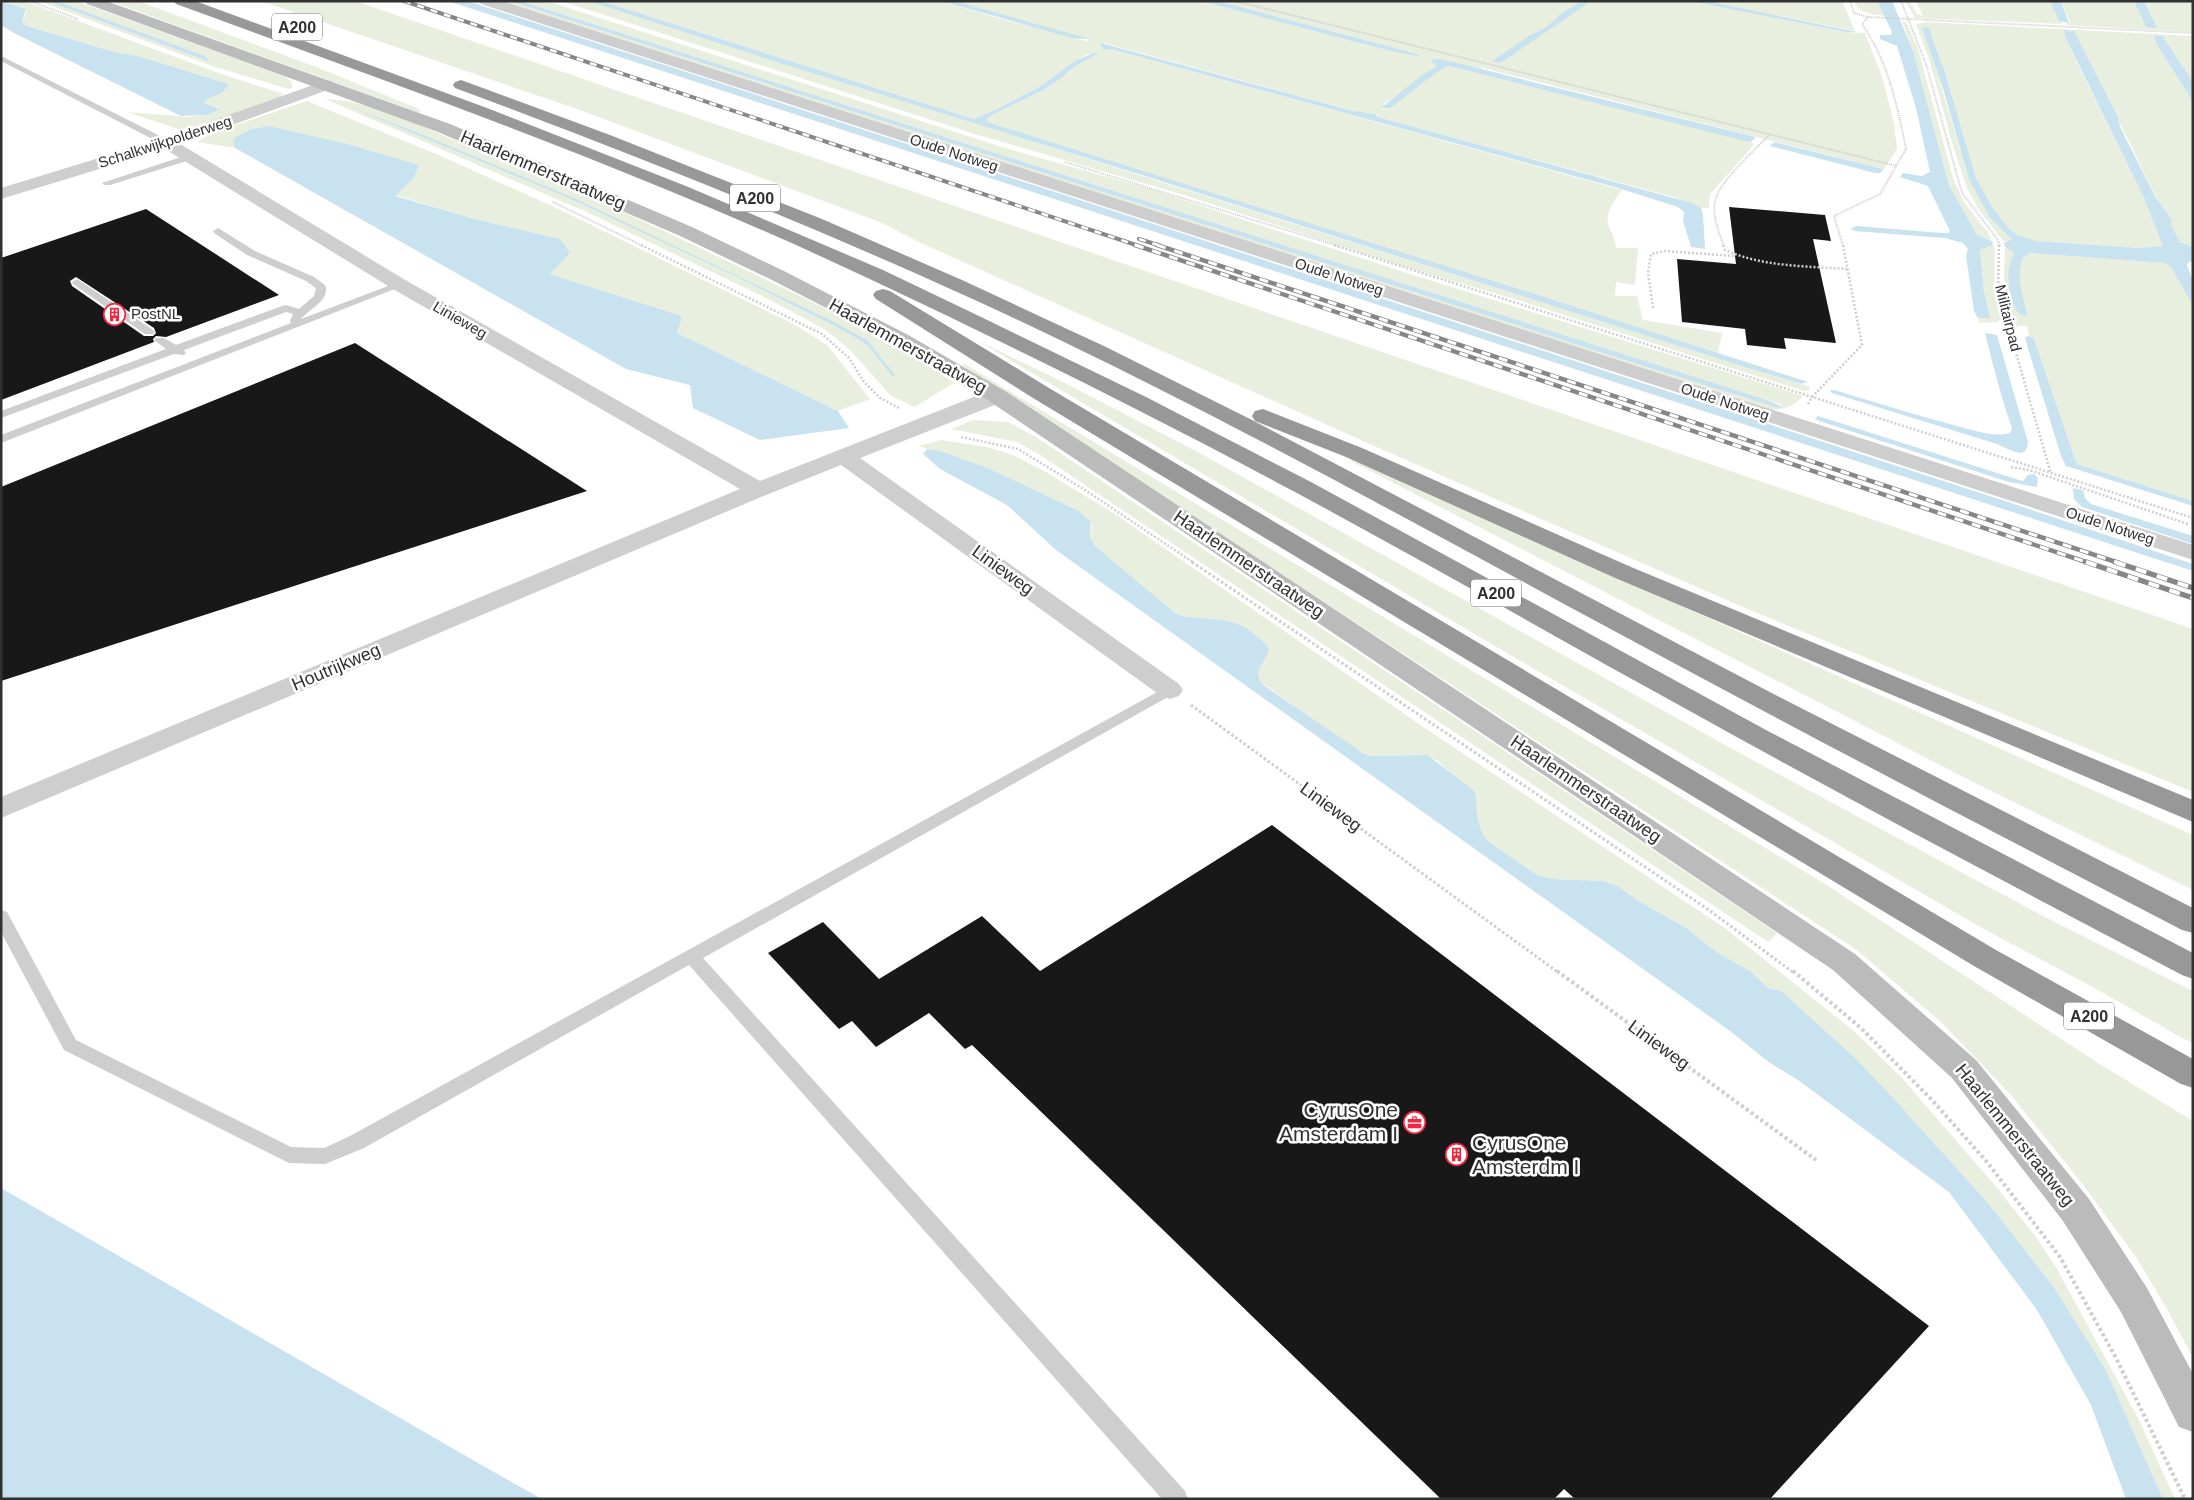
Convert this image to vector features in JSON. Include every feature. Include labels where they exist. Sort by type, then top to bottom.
[{"type":"highway","name":"A200","points":[[181,1],[614,163],[852,263],[969,318],[1168,417],[1302,487],[1891,809],[2193,967]]},
{"type":"highway","name":"A200","points":[[369,52],[588,131],[772,205],[872,247],[1025,316],[1255,429],[1841,742],[2193,922]]},
{"type":"highway","name":"A200","points":[[791,237],[1042,393],[1985,958],[2193,1075]]},
{"type":"highway","name":"A200","points":[[1130,367],[1275,420],[1804,650],[2084,764],[2193,812]]},
{"type":"main road","name":"Haarlemmerstraatweg","points":[[92,1],[444,128],[521,160],[685,231],[777,275],[903,340],[997,396],[1844,962],[1964,1069],[2076,1210],[2134,1300],[2193,1414]]},
{"type":"street","name":"Oude Notweg","points":[[486,1],[2193,553]]},
{"type":"street","name":"Schalkwijkpolderweg","points":[[1,194],[167,143],[327,86]]},
{"type":"street","name":"Linieweg","points":[[167,143],[400,285],[758,490]]},
{"type":"street","points":[[758,490],[997,396]]},
{"type":"street","name":"Linieweg","points":[[844,457],[1170,690]]},
{"type":"street","name":"Houtrijkweg","points":[[1,808],[758,490]]},
{"type":"lane","points":[[1,58],[167,143]]},
{"type":"lane","points":[[107,184],[134,179],[190,157]]},
{"type":"lane","points":[[218,231],[251,253],[310,279],[321,287],[322,292],[318,297],[295,319],[295,326]]},
{"type":"lane","points":[[77,282],[149,332]]},
{"type":"lane","points":[[1,439],[400,285]]},
{"type":"lane","points":[[1,415],[286,308],[300,313]]},
{"type":"lane","points":[[160,340],[195,364]]},
{"type":"lane","points":[[1,916],[70,1045],[289,1155],[324,1156],[356,1142],[1170,690]]},
{"type":"lane","points":[[691,956],[1177,1499]]},
{"type":"path","points":[[1235,1],[1768,136],[1897,166]]},
{"type":"path","points":[[1850,1],[1854,13],[1868,17],[2193,34]]},
{"type":"path","name":"Militairpad","points":[[1901,1],[1926,64],[1962,193],[1998,240],[2000,247],[1998,291],[2050,473]]},
{"type":"path","points":[[1812,397],[1862,345],[1834,216],[1880,194],[1906,148],[1891,80],[1872,37],[1862,24],[1868,17]]},
{"type":"path","points":[[1737,257],[1725,250],[1720,236],[1715,199],[1722,188],[1768,136]]},
{"type":"path","points":[[1058,160],[1151,187],[2193,518]]},
{"type":"path","name":"Haarlemmerstraatweg","points":[[547,199],[616,231],[822,334],[849,358],[864,382],[880,398],[928,424],[951,435],[983,440],[1018,449],[1085,490],[1706,908],[1791,970],[1861,1028],[1932,1100],[1987,1162],[2060,1257],[2116,1358],[2185,1499]]},
{"type":"path","points":[[1653,308],[1648,276],[1648,260],[1651,254],[1665,251],[1847,269]]},
{"type":"path","points":[[2071,483],[2103,496],[2193,525]]},
{"type":"path","name":"Linieweg","points":[[1170,690],[1816,1160]]},
{"type":"green space","points":[[3,1],[24,1],[224,75],[284,94],[276,99],[195,129],[193,126],[181,130],[127,112],[188,117],[207,115],[218,107],[208,106],[204,103],[207,99],[222,93],[229,84],[138,56],[114,52],[27,26],[22,22],[27,11]]},
{"type":"green space","points":[[39,1],[76,1],[279,74],[290,80],[293,87],[289,89],[212,66]]},
{"type":"green space","points":[[109,1],[138,1],[321,69],[419,109],[420,113]]},
{"type":"green space","points":[[261,1],[355,1],[2193,629],[2193,792],[1738,605],[1372,445],[921,243],[880,222],[577,109]]},
{"type":"green space","points":[[497,1],[510,1],[520,4],[1778,408],[1782,407],[1782,405],[521,1],[553,3],[1002,147],[1150,189],[1410,274],[1803,396],[1794,404],[1785,408],[1775,410],[1763,409]]},
{"type":"green space","points":[[561,1],[588,1],[1810,387],[1809,391],[1399,265],[1181,194],[975,134]]},
{"type":"green space","points":[[601,1],[941,1],[1087,41],[1090,40],[955,1],[1201,1],[1417,56],[1421,55],[1218,1],[1581,1],[1563,12],[1546,27],[1530,35],[1492,61],[1497,63],[1591,1],[1690,1],[1846,32],[1865,33],[1882,77],[1894,123],[1897,149],[1884,169],[1483,68],[1438,60],[1431,60],[1438,66],[1384,104],[1383,109],[1390,108],[1429,78],[1449,66],[1751,142],[1754,145],[1710,194],[1709,208],[1701,208],[1677,198],[1385,119],[1374,114],[1361,113],[1104,43],[1100,44],[1105,50],[1111,49],[1622,190],[1609,211],[1608,224],[1616,248],[1638,248],[1635,285],[1616,282],[1615,296],[1637,296],[1643,320],[1722,333],[1718,353],[987,122],[990,116],[1043,90],[1059,80],[1074,67],[1097,55],[1088,54],[1076,60],[1039,87],[974,119]]},
{"type":"green space","points":[[1707,1],[1842,1],[1855,31],[1726,5]]},
{"type":"green space","points":[[1854,1],[1877,1],[1885,15],[1867,13],[1859,8]]},
{"type":"green space","points":[[1905,1],[1909,1],[1917,14],[1923,16],[1916,1],[2050,1],[2059,21],[2064,24],[1915,18]]},
{"type":"green space","points":[[2061,1],[2134,1],[2143,21],[2153,19],[2145,1],[2193,1],[2193,32],[2067,25],[2070,22]]},
{"type":"green space","points":[[1902,21],[1906,22],[1918,49],[1953,178],[1964,202],[1991,237],[1991,240],[1977,235],[1949,185],[1913,51]]},
{"type":"green space","points":[[1927,22],[2193,36],[2193,82],[2163,36],[2157,35],[2157,45],[2193,102],[2193,247],[2180,242],[2171,224],[2172,220],[2149,184],[2118,117],[2075,34],[2071,30],[2065,30],[2066,39],[2144,198],[2164,246],[2139,248],[2036,241],[2010,230],[1994,210],[1976,178],[1930,28],[1927,39],[1969,180],[1990,218],[2012,239],[2004,242],[1979,210],[1967,188],[1929,59],[1916,24]]},
{"type":"green space","points":[[325,99],[360,104],[378,109],[608,205],[854,323],[905,351],[954,383],[914,407],[890,395],[851,351],[826,330],[770,300],[589,213]]},
{"type":"green space","points":[[307,101],[441,156],[565,212],[797,326],[827,345],[870,399],[838,411],[676,333],[682,316],[550,274],[560,239],[479,220],[395,195],[413,179],[269,126],[248,130],[250,131],[233,139],[235,148],[197,142],[209,134]]},
{"type":"green space","points":[[1993,245],[1995,249],[1994,293],[2001,318],[1998,322],[1979,323],[1978,318],[1990,318],[1984,291],[1980,250]]},
{"type":"green space","points":[[2005,247],[2014,253],[2009,266],[2009,273],[2016,309],[2028,316],[2021,287],[2020,272],[2023,258],[2030,253],[2165,263],[2171,267],[2193,306],[2193,501],[2080,465],[2076,462],[2034,339],[2029,336],[2027,326],[2014,326],[2006,298],[2004,276]]},
{"type":"green space","points":[[978,341],[1063,382],[1196,451],[1745,756],[2043,916],[2193,991],[2193,1044],[2089,985],[1989,932],[1493,645]]},
{"type":"green space","points":[[963,363],[1825,884],[2101,1065],[2193,1121],[2193,1358],[2136,1257],[2084,1186],[2011,1095],[1941,1022],[1857,950],[963,366]]},
{"type":"green space","points":[[973,420],[1008,422],[1036,437],[1777,933],[1768,942],[1040,455],[1017,442],[951,429]]},
{"type":"green space","points":[[941,440],[987,447],[1013,455],[1044,471],[1112,512],[1419,724],[1726,929],[1854,1031],[1901,1077],[1998,1189],[2036,1237],[2057,1269],[2139,1420],[2175,1499],[2163,1499],[2106,1370],[2053,1286],[1988,1203],[1896,1101],[1781,991],[1768,988],[1750,971],[1718,953],[1686,928],[1639,901],[1619,887],[1604,881],[1552,879],[1534,873],[1488,841],[1479,825],[1476,796],[1438,761],[1428,755],[1371,756],[1353,748],[1259,681],[1257,674],[1269,648],[1258,637],[1239,625],[1229,622],[1182,616],[1175,613],[1095,546],[1090,537],[1092,525],[1079,511],[990,469],[919,446]]},
{"type":"green space","points":[[1351,458],[2193,835],[2193,890],[1973,782],[1351,461]]},
{"type":"water","points":[[1,1],[26,9],[22,22],[27,26],[114,52],[138,56],[229,84],[222,93],[207,99],[204,103],[220,109],[207,115],[181,116],[1,25]]},
{"type":"water","points":[[48,1],[57,1],[205,56],[210,62]]},
{"type":"water","points":[[448,1],[467,1],[514,16],[2002,500],[2193,564],[2193,571]]},
{"type":"water","points":[[510,1],[521,1],[1764,399],[1783,407],[1778,408],[1625,360]]},
{"type":"water","points":[[588,1],[601,1],[974,119],[1039,87],[1076,60],[1094,53],[1098,54],[1074,67],[1059,80],[1043,90],[990,116],[987,122],[1808,382],[1801,384],[1742,366]]},
{"type":"water","points":[[941,1],[955,1],[1090,39],[1072,38]]},
{"type":"water","points":[[1201,1],[1218,1],[1421,55],[1417,56],[1391,51]]},
{"type":"water","points":[[1581,1],[1591,1],[1504,61],[1497,63],[1492,61],[1530,35],[1546,27],[1563,12]]},
{"type":"water","points":[[1690,1],[1707,1],[1857,32],[1846,32]]},
{"type":"water","points":[[1877,1],[1892,1],[1913,51],[1949,185],[1977,235],[1992,241],[1993,245],[1980,250],[1984,291],[1990,318],[1978,318],[1974,311],[1966,256],[1968,249],[1963,243],[1945,238],[1854,231],[1851,229],[1856,226],[1942,233],[1950,231],[1928,186],[1900,177],[1903,173],[1922,176],[1930,172],[1916,108],[1897,46],[1880,39],[1880,35],[1891,35],[1892,32]]},
{"type":"water","points":[[2050,1],[2061,1],[2069,23],[2059,21]]},
{"type":"water","points":[[2134,1],[2145,2],[2157,28],[2146,27]]},
{"type":"water","points":[[1922,27],[1930,28],[1976,178],[1994,210],[2010,230],[2036,241],[2139,248],[2163,246],[2144,198],[2066,39],[2064,30],[2074,31],[2118,117],[2120,127],[2155,196],[2172,220],[2171,224],[2180,242],[2193,247],[2193,261],[2187,265],[2193,281],[2193,306],[2171,267],[2165,263],[2030,253],[2023,258],[2020,272],[2021,287],[2028,316],[2019,314],[2012,300],[2008,275],[2014,253],[2005,247],[2004,243],[2012,239],[1990,218],[1969,180],[1944,92]]},
{"type":"water","points":[[2154,35],[2163,36],[2193,82],[2193,102],[2157,45]]},
{"type":"water","points":[[1101,43],[1353,111],[1376,114],[1385,119],[1692,203],[1701,208],[1703,214],[1705,249],[1691,247],[1683,221],[1684,212],[1678,207],[1618,188],[1111,49],[1105,50],[1100,45]]},
{"type":"water","points":[[1439,59],[1756,137],[1751,142],[1745,141],[1449,66],[1390,108],[1381,108],[1418,78],[1437,66],[1430,60]]},
{"type":"water","points":[[350,107],[411,130],[574,198],[830,320],[867,340],[895,375],[892,376],[871,349],[862,341],[737,277],[569,198]]},
{"type":"water","points":[[269,126],[351,145],[419,165],[413,179],[395,196],[479,220],[560,239],[570,253],[550,274],[682,316],[677,333],[838,411],[849,428],[760,440],[693,408],[690,385],[626,369],[235,148],[233,139],[251,129]]},
{"type":"water","points":[[1774,142],[1884,169],[1880,173],[1875,173],[1770,146]]},
{"type":"water","points":[[1985,333],[1997,335],[2028,442],[2027,448],[2021,453],[1832,393],[1830,390],[1977,431],[1997,435],[2010,433],[2012,428]]},
{"type":"water","points":[[2029,336],[2034,339],[2076,462],[2080,465],[2193,501],[2193,506],[2066,466],[2061,456],[2027,345],[2025,337]]},
{"type":"water","points":[[1818,416],[2019,480],[2023,481],[2028,475],[2034,474],[2038,478],[2037,487],[2009,482],[1819,421],[1815,419]]},
{"type":"water","points":[[927,449],[940,451],[990,469],[1079,511],[1091,522],[1090,537],[1095,546],[1175,613],[1182,616],[1229,622],[1239,625],[1258,637],[1269,648],[1258,673],[1258,677],[1266,687],[1363,753],[1371,756],[1428,755],[1474,791],[1478,820],[1484,836],[1488,841],[1534,873],[1552,879],[1604,881],[1619,887],[1639,901],[1686,928],[1718,953],[1750,971],[1768,988],[1781,991],[1855,1058],[1896,1101],[1988,1203],[2053,1286],[2106,1370],[2163,1499],[2126,1499],[2091,1405],[2037,1310],[1949,1192],[1798,1080],[1770,1063],[1730,1031],[1056,550],[1007,505],[940,469],[923,454]]},
{"type":"water","points":[[2073,488],[2083,490],[2085,498],[2091,504],[2193,536],[2193,544],[2082,507],[2074,499]]},
{"type":"water","points":[[1,1188],[485,1467],[542,1499],[1,1499]]},
{"type":"building","points":[[1729,207],[1825,215],[1831,241],[1813,239],[1836,343],[1784,338],[1786,349],[1747,345],[1745,329],[1682,322],[1677,259],[1736,264]]},
{"type":"building","name":"PostNL","points":[[146,209],[279,295],[166,337],[156,336],[153,339],[154,342],[1,400],[1,258]],"holes":[[[76,277],[154,328],[156,333],[153,336],[144,336],[72,286],[70,281]]]},
{"type":"building","points":[[355,343],[587,491],[1,681],[1,487]]},
{"type":"building","name":"CyrusOne Amsterdm I","points":[[1272,825],[1929,1326],[1770,1499],[1575,1499],[1564,1489],[1554,1499],[1441,1499],[972,1045],[965,1049],[929,1013],[876,1047],[852,1021],[839,1029],[768,953],[823,922],[879,979],[982,916],[1040,971]]},
{"type":"railway","points":[[404,1],[1139,246]]},
{"type":"railway","points":[[1139,239],[1161,246]]},
{"type":"railway","points":[[1135,245],[2086,562]]},
{"type":"railway","points":[[1157,245],[2119,563]]},
{"type":"railway","points":[[2086,562],[2193,598]]},
{"type":"railway","points":[[2115,562],[2193,588]]},
{"type":"place","name":"PostNL","points":[[115,314]]},
{"type":"place","name":"CyrusOne Amsterdam I","points":[[1414,1122]]},
{"type":"place","name":"CyrusOne Amsterdm I","points":[[1456,1155]]}]
